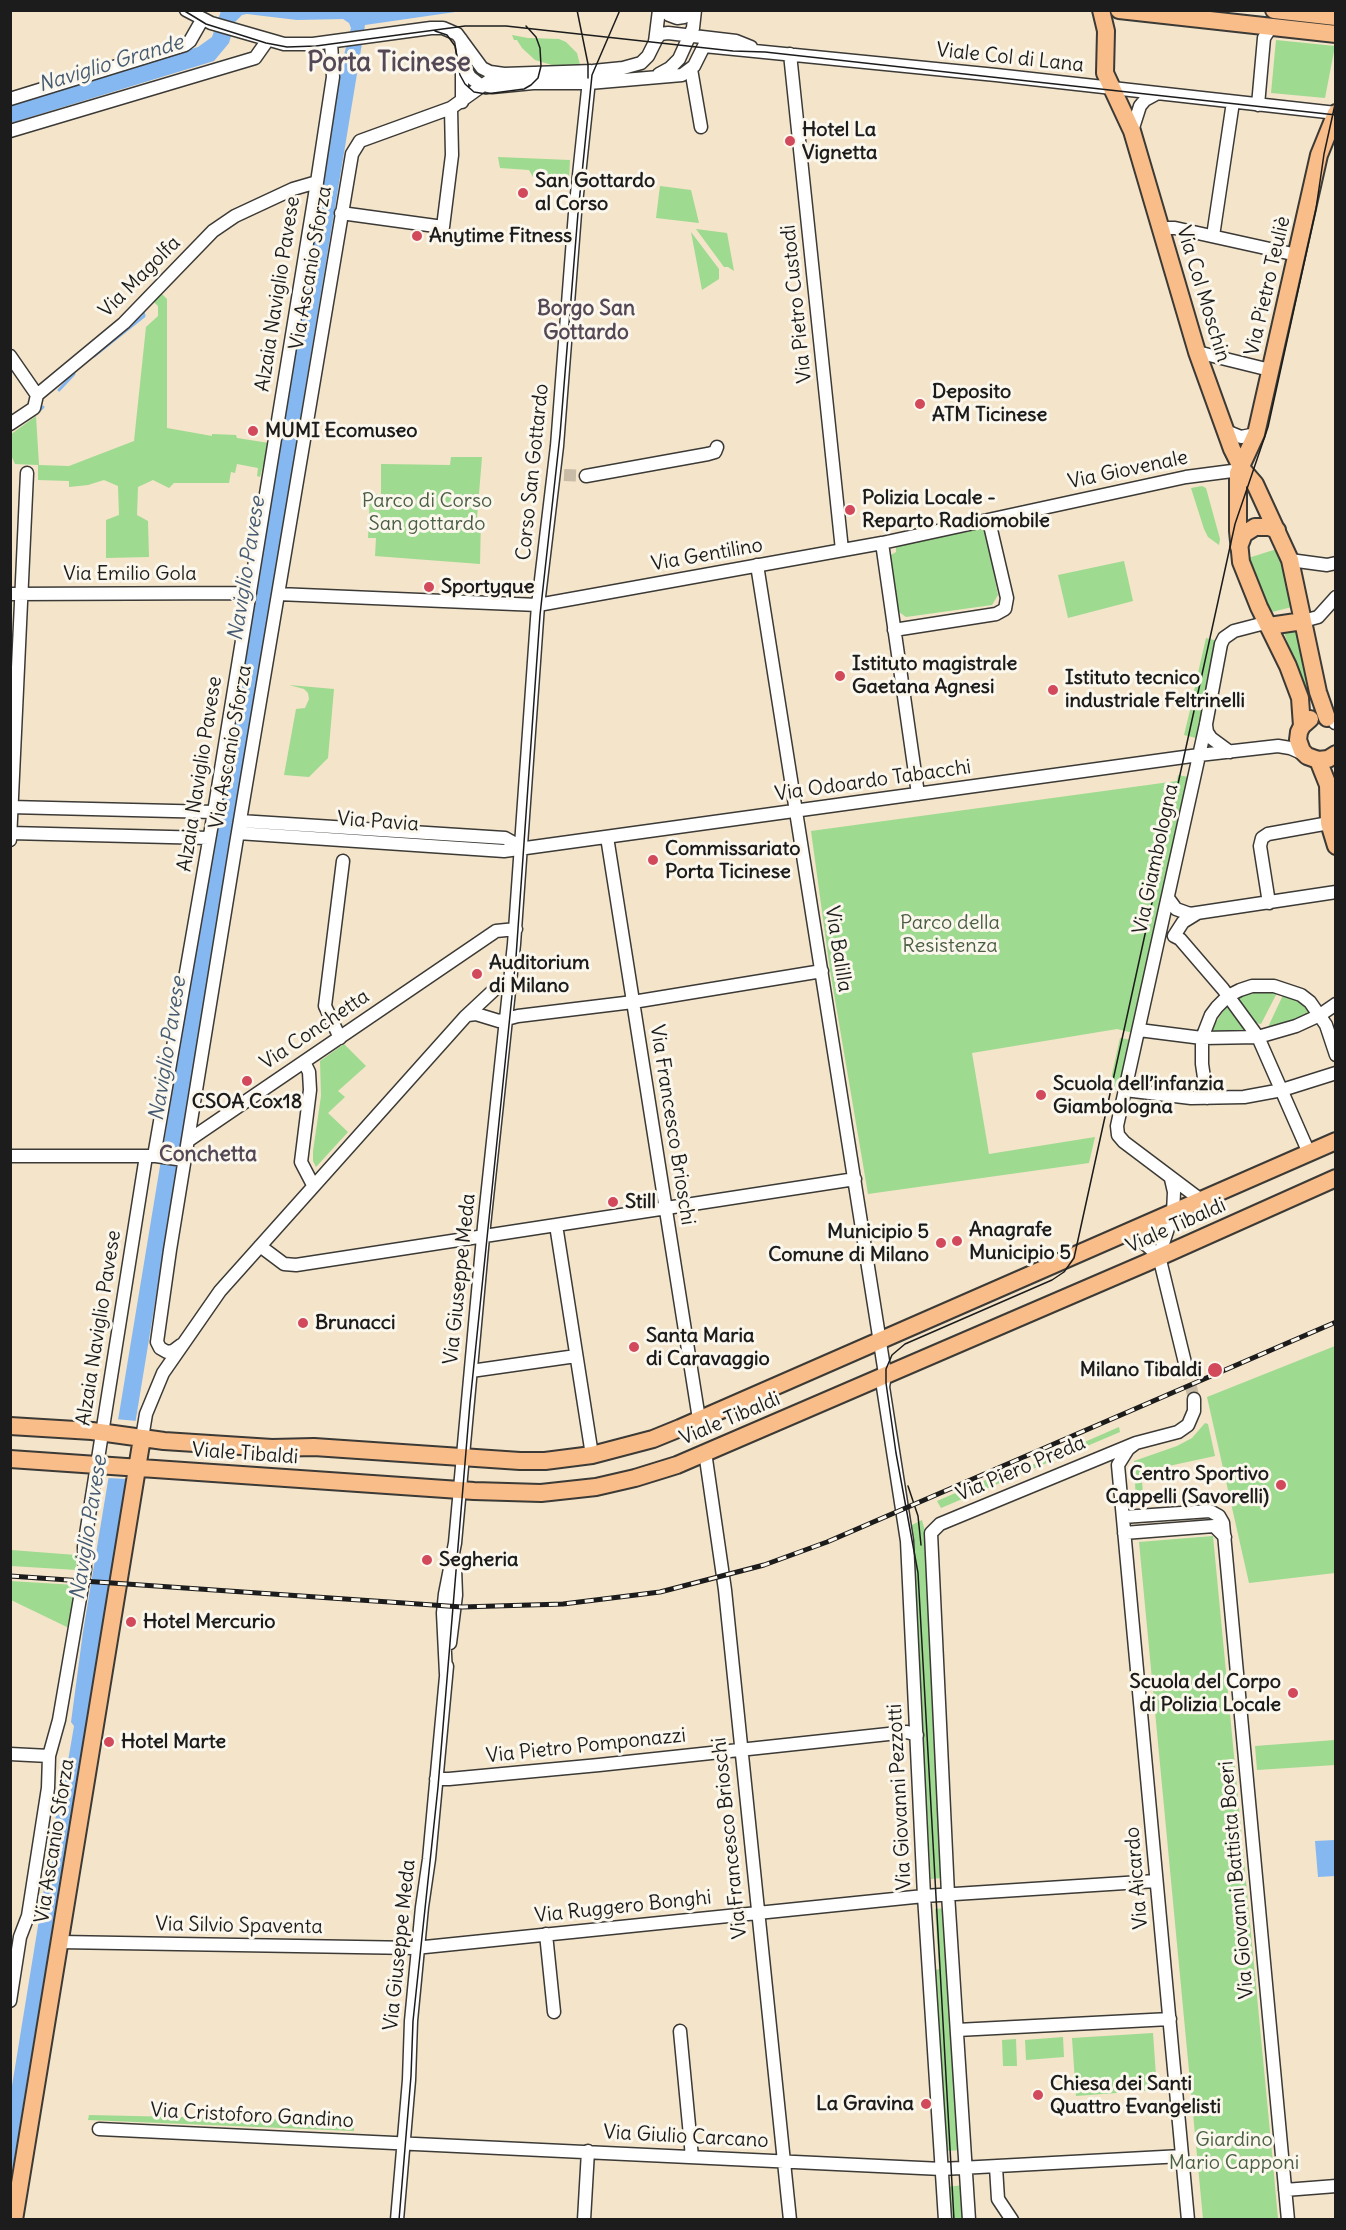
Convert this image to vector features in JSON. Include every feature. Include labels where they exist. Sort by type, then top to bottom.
[{"type":"main road","name":"Via Col Moschin","points":[[1101,10],[1106,31],[1105,73],[1132,131],[1197,352],[1240,467]]},
{"type":"main road","points":[[1119,10],[1273,19],[1335,17]]},
{"type":"main road","points":[[1273,19],[1335,34]]},
{"type":"main road","name":"Via Pietro Teuliè","points":[[1240,467],[1256,434],[1320,149],[1335,113]]},
{"type":"main road","points":[[1240,467],[1255,484],[1290,560],[1318,692],[1331,720]]},
{"type":"main road","points":[[1240,467],[1237,486],[1239,548],[1245,576],[1298,693],[1301,729],[1299,746],[1332,782],[1329,823],[1335,846]]},
{"type":"main road","points":[[1239,548],[1244,534],[1255,526],[1269,526],[1277,530]]},
{"type":"main road","points":[[1269,626],[1303,621]]},
{"type":"main road","points":[[1301,729],[1314,718],[1331,720]]},
{"type":"main road","points":[[1312,758],[1328,759],[1335,753]]},
{"type":"main road","name":"Viale Tibaldi","points":[[10,1426],[272,1448],[314,1447],[545,1461],[592,1455],[653,1439],[1335,1141]]},
{"type":"main road","name":"Viale Tibaldi","points":[[10,1459],[460,1490],[541,1492],[596,1487],[635,1478],[705,1452],[1335,1178]]},
{"type":"main road","name":"Via Ascanio Sforza","points":[[14,2220],[60,1942],[138,1438]]},
{"type":"street","points":[[186,10],[207,22],[267,41],[294,45],[432,28],[452,31],[461,39],[482,68],[504,74],[643,78],[682,75],[691,69],[705,42]]},
{"type":"street","points":[[461,39],[470,77],[488,86],[590,77],[641,63],[648,56],[655,41],[659,10]]},
{"type":"street","points":[[664,10],[676,18],[684,17],[694,10]]},
{"type":"street","points":[[643,78],[664,73],[676,64],[690,36],[694,10]]},
{"type":"street","points":[[1258,105],[1264,38],[1273,19]]},
{"type":"street","points":[[10,99],[185,45],[207,22]]},
{"type":"street","name":"Viale Col di Lana","points":[[655,41],[660,34],[665,33],[690,36],[705,42],[736,41],[757,50],[790,54],[1335,113]]},
{"type":"street","points":[[10,131],[255,58],[267,41]]},
{"type":"street","name":"Alzaia Naviglio Pavese","points":[[10,2001],[16,1934],[28,1916],[48,1784],[49,1756],[59,1720],[83,1578],[84,1547],[101,1466],[214,812],[333,77],[331,42]]},
{"type":"street","name":"Via Pietro Custodi","points":[[790,54],[842,550]]},
{"type":"street","points":[[341,213],[443,227],[464,58]]},
{"type":"street","points":[[691,69],[701,127]]},
{"type":"street","points":[[459,107],[504,74]]},
{"type":"street","name":"Corso San Gottardo","points":[[510,984],[516,929],[538,605],[559,474],[575,213],[590,77]]},
{"type":"street","points":[[1132,131],[1140,106],[1144,100],[1156,94]]},
{"type":"street","points":[[1213,236],[1233,102]]},
{"type":"street","name":"Via Ascanio Sforza","points":[[189,1140],[341,213],[354,148],[360,141],[459,107]]},
{"type":"street","name":"Via Magolfa","points":[[10,424],[34,408],[38,395],[124,323],[213,231],[235,216],[283,194],[317,182]]},
{"type":"street","points":[[1162,231],[1171,228],[1297,255]]},
{"type":"street","points":[[1197,352],[1270,370]]},
{"type":"street","points":[[10,356],[38,395]]},
{"type":"street","points":[[1226,431],[1241,437],[1256,434]]},
{"type":"street","points":[[586,476],[708,454],[715,452],[717,447]]},
{"type":"street","name":"Via Giovenale","points":[[882,543],[1191,476],[1236,470],[1240,467]]},
{"type":"street","points":[[10,840],[16,594],[27,473]]},
{"type":"street","points":[[894,630],[996,614],[1005,609],[1007,598],[989,521]]},
{"type":"street","points":[[882,543],[918,794]]},
{"type":"street","name":"Via Gentilino","points":[[278,594],[538,605],[882,543]]},
{"type":"street","points":[[1290,560],[1334,566]]},
{"type":"street","name":"Via Balilla","points":[[757,565],[879,1340]]},
{"type":"street","name":"Via Emilio Gola","points":[[16,594],[249,593]]},
{"type":"street","points":[[1303,621],[1318,617],[1335,597]]},
{"type":"street","name":"Via Giambologna","points":[[1171,1179],[1133,1150],[1118,1135],[1117,1126],[1224,638],[1234,631],[1261,624],[1269,626]]},
{"type":"street","points":[[1206,724],[1211,738],[1230,752]]},
{"type":"street","name":"Via Odoardo Tabacchi","points":[[1278,746],[1301,729]]},
{"type":"street","name":"Via Odoardo Tabacchi","points":[[521,847],[1278,746],[1290,748],[1312,758]]},
{"type":"street","points":[[11,807],[214,812]]},
{"type":"street","points":[[1269,903],[1260,846],[1262,838],[1268,834],[1329,823]]},
{"type":"street","name":"Via Pavia","points":[[239,827],[468,842],[505,838],[521,847]]},
{"type":"street","points":[[11,833],[209,838]]},
{"type":"street","name":"Via Francesco Brioschi","points":[[608,837],[699,1419]]},
{"type":"street","points":[[340,1038],[325,1006],[342,861]]},
{"type":"street","points":[[1168,898],[1182,912],[1198,914],[1335,892]]},
{"type":"street","points":[[1174,936],[1183,922],[1198,914]]},
{"type":"street","name":"Via Conchetta","points":[[189,1140],[420,981],[496,932],[516,929]]},
{"type":"street","points":[[1157,945],[1169,936],[1180,939],[1228,996],[1258,1037],[1309,1153]]},
{"type":"street","points":[[468,1015],[476,1014],[499,1021],[822,971]]},
{"type":"street","points":[[138,1438],[163,1373],[220,1291],[468,1015],[495,989],[510,984]]},
{"type":"street","name":"Via Giuseppe Meda","points":[[397,2220],[409,2080],[410,2033],[446,1674],[443,1613],[455,1543],[483,1236],[510,984]]},
{"type":"street","points":[[1207,1098],[1202,1064],[1202,1038],[1211,1015],[1228,996],[1252,986],[1274,986],[1301,995],[1310,1002],[1320,1015],[1331,1038],[1335,1055]]},
{"type":"street","points":[[1139,1029],[1202,1038],[1258,1037],[1296,1026],[1320,1015],[1335,1004]]},
{"type":"street","points":[[304,1062],[309,1072],[310,1090],[301,1162],[313,1185]]},
{"type":"street","points":[[1125,1090],[1155,1095],[1207,1098],[1244,1097],[1282,1090],[1335,1073]]},
{"type":"street","points":[[181,1345],[167,1352],[160,1348],[157,1340],[180,1159],[189,1140]]},
{"type":"street","points":[[10,1156],[153,1156],[180,1159]]},
{"type":"street","points":[[260,1246],[284,1264],[296,1265],[855,1179]]},
{"type":"street","points":[[1171,1179],[1201,1200]]},
{"type":"street","points":[[1171,1179],[1174,1192],[1173,1213],[1159,1256],[1186,1367]]},
{"type":"street","points":[[556,1225],[592,1455]]},
{"type":"street","points":[[1130,1231],[1159,1256]]},
{"type":"street","name":"Via Giovanni Pezzotti","points":[[879,1340],[885,1374],[883,1387],[907,1541],[924,1896],[945,2220]]},
{"type":"street","points":[[471,1371],[576,1356]]},
{"type":"street","name":"Via Piero Preda","points":[[948,1894],[930,1540],[932,1533],[940,1524],[1096,1459],[1136,1443],[1178,1432],[1188,1425],[1194,1412],[1194,1399]]},
{"type":"street","points":[[1096,1459],[1109,1460],[1118,1465],[1128,1449],[1136,1443]]},
{"type":"street","name":"Via Francesco Brioschi","points":[[705,1452],[724,1580],[790,2220]]},
{"type":"street","name":"Via Aicardo","points":[[1118,1465],[1188,2220]]},
{"type":"street","points":[[1123,1517],[1210,1511],[1219,1516],[1224,1523],[1225,1537]]},
{"type":"street","points":[[1124,1533],[1214,1526],[1225,1537]]},
{"type":"street","name":"Via Giovanni Battista Boeri","points":[[1225,1537],[1288,2220]]},
{"type":"street","name":"Via Pietro Pomponazzi","points":[[436,1779],[907,1732],[917,1735]]},
{"type":"street","points":[[10,1754],[49,1756]]},
{"type":"street","name":"Via Ruggero Bonghi","points":[[418,1948],[924,1896],[1156,1881]]},
{"type":"street","points":[[948,1894],[969,2220]]},
{"type":"street","points":[[546,1934],[554,2012]]},
{"type":"street","name":"Via Silvio Spaventa","points":[[60,1942],[418,1948]]},
{"type":"street","points":[[957,2030],[1170,2019]]},
{"type":"street","points":[[680,2031],[692,2157]]},
{"type":"street","name":"Via Cristoforo Gandino","points":[[99,2129],[404,2142]]},
{"type":"street","name":"Via Giulio Carcano","points":[[404,2142],[942,2169],[996,2167]]},
{"type":"street","points":[[584,2220],[588,2151]]},
{"type":"street","points":[[1011,2218],[998,2199],[996,2167],[1182,2156]]},
{"type":"street","points":[[1285,2190],[1335,2186]]},
{"type":"green space","points":[[512,35],[559,39],[566,42],[577,53],[580,65],[552,65],[535,60],[517,40],[514,40]]},
{"type":"green space","points":[[1276,40],[1335,46],[1325,98],[1271,93]]},
{"type":"green space","points":[[498,157],[570,160],[569,179],[533,177],[529,170],[500,168]]},
{"type":"green space","points":[[660,186],[691,190],[699,223],[656,218]]},
{"type":"green space","points":[[696,229],[727,233],[734,271],[724,267]]},
{"type":"green space","points":[[691,232],[719,269],[719,279],[702,290]]},
{"type":"green space","points":[[160,292],[167,299],[167,428],[212,436],[212,434],[236,435],[237,438],[269,443],[260,477],[257,476],[258,468],[237,464],[235,473],[231,472],[229,483],[174,483],[169,488],[153,480],[138,487],[137,515],[148,521],[149,557],[106,558],[106,520],[119,515],[118,486],[104,480],[69,487],[69,481],[38,480],[38,465],[15,464],[11,455],[10,435],[36,416],[39,465],[69,466],[134,441],[146,327],[158,316],[158,306],[153,301]]},
{"type":"green space","name":"Parco di Corso San gottardo","points":[[451,457],[482,457],[477,518],[481,518],[480,564],[375,556],[376,538],[368,538],[370,494],[381,494],[381,464],[450,465]]},
{"type":"green space","points":[[1202,486],[1206,488],[1220,539],[1219,545],[1208,537],[1204,529],[1191,488]]},
{"type":"green space","points":[[985,528],[998,595],[992,605],[906,617],[899,612],[889,556],[896,552],[896,546]]},
{"type":"green space","points":[[1280,548],[1292,607],[1272,612],[1265,604],[1245,559]]},
{"type":"green space","points":[[1124,561],[1133,601],[1068,618],[1058,575]]},
{"type":"green space","points":[[1299,629],[1311,690],[1308,693],[1304,692],[1284,632]]},
{"type":"green space","points":[[1206,638],[1218,641],[1205,698],[1193,695]]},
{"type":"green space","points":[[289,685],[334,689],[328,758],[309,777],[284,775],[296,709],[305,708],[309,699],[304,689]]},
{"type":"green space","points":[[1192,702],[1203,705],[1196,738],[1184,735]]},
{"type":"green space","name":"Parco della Resistenza","points":[[1178,775],[1188,777],[1133,1033],[1117,1029],[972,1053],[989,1154],[1095,1137],[1089,1163],[868,1194],[830,970],[811,831],[1177,781]]},
{"type":"green space","points":[[1246,991],[1278,991],[1261,1024],[1256,1023],[1235,997]]},
{"type":"green space","points":[[1284,993],[1297,997],[1314,1014],[1268,1027]]},
{"type":"green space","points":[[1228,1004],[1247,1031],[1211,1030]]},
{"type":"green space","points":[[1120,1038],[1132,1040],[1121,1091],[1109,1088]]},
{"type":"green space","points":[[344,1044],[366,1066],[338,1091],[345,1097],[328,1113],[348,1132],[316,1167],[313,1161],[313,1151],[321,1096],[320,1061]]},
{"type":"green space","name":"Centro Sportivo Cappelli (Savorelli)","points":[[1335,1346],[1335,1573],[1249,1583],[1207,1397]]},
{"type":"green space","points":[[1205,1423],[1208,1424],[1215,1456],[1141,1472],[1144,1502],[1136,1503],[1134,1461],[1177,1446],[1192,1438]]},
{"type":"green space","points":[[1119,1427],[1120,1432],[941,1508],[937,1501],[1025,1463],[1027,1467]]},
{"type":"green space","points":[[922,1520],[926,1535],[942,1878],[931,1879],[910,1526]]},
{"type":"green space","name":"Giardino Mario Capponi","points":[[1213,1536],[1278,2219],[1203,2219],[1139,1542]]},
{"type":"green space","points":[[11,1550],[76,1555],[77,1570],[11,1566]]},
{"type":"green space","points":[[10,1581],[75,1585],[69,1628],[11,1600]]},
{"type":"green space","points":[[1335,1740],[1335,1765],[1257,1770],[1255,1746]]},
{"type":"green space","points":[[946,1908],[962,2150],[946,2151],[935,1970],[939,1969],[935,1909]]},
{"type":"green space","points":[[1153,2033],[1157,2090],[1076,2096],[1072,2038]]},
{"type":"green space","points":[[1063,2037],[1064,2057],[1026,2060],[1025,2040]]},
{"type":"green space","points":[[1016,2039],[1017,2066],[1003,2066],[1002,2040]]},
{"type":"green space","points":[[89,2115],[354,2121],[354,2131],[88,2120]]},
{"type":"green space","points":[[963,2185],[965,2219],[949,2219],[947,2187]]},
{"type":"water","points":[[221,11],[462,11],[365,25],[11,2179],[11,2092],[63,1772],[67,1767],[74,1726],[71,1722],[83,1632],[343,59],[351,28],[349,23],[343,19],[297,20],[242,15],[235,22],[229,43],[214,61],[11,123],[11,103],[198,47],[212,37]]},
{"type":"water","points":[[1335,1840],[1335,1876],[1318,1877],[1315,1841]]},
{"type":"pier","points":[[115,1419],[137,1421],[128,1479],[106,1478]]},
{"type":"waterway","points":[[94,356],[144,316],[143,311]]},
{"type":"waterway","points":[[59,390],[74,374]]},
{"type":"waterway","points":[[10,430],[32,416]]},
{"type":"tunnel","points":[[564,475],[586,476]]},
{"type":"tunnel","points":[[1186,1367],[1194,1399]]},
{"type":"tram line","points":[[183,10],[206,24],[266,43],[287,47],[316,46],[465,26],[506,26],[1336,115]]},
{"type":"tram line","points":[[577,10],[588,64],[588,78]]},
{"type":"tram line","points":[[399,2220],[411,2076],[413,2021],[438,1787],[470,1403],[516,957],[540,615],[560,435],[578,213],[592,75],[620,10]]},
{"type":"tram line","points":[[435,31],[447,35],[455,46],[460,75],[465,84],[474,92],[486,94],[524,89],[538,78],[541,66],[540,48],[536,37],[526,26]]},
{"type":"tram line","points":[[954,2220],[918,1573],[896,1453],[886,1369],[892,1355],[905,1344],[1052,1280],[1064,1272],[1074,1258],[1235,524],[1268,427],[1316,209],[1324,154],[1336,100]]},
{"type":"tram line","points":[[908,1486],[918,1516],[921,1545]]},
{"type":"railway","points":[[10,1576],[462,1607],[563,1604],[660,1592],[764,1565],[827,1542],[1336,1322]]},
{"type":"place","name":"Hotel La Vignetta","points":[[790,141]]},
{"type":"place","name":"San Gottardo al Corso","points":[[523,193]]},
{"type":"place","name":"Anytime Fitness","points":[[417,236]]},
{"type":"place","name":"Deposito ATM Ticinese","points":[[920,404]]},
{"type":"place","name":"MUMI Ecomuseo","points":[[253,431]]},
{"type":"place","name":"Polizia Locale - Reparto Radiomobile","points":[[850,510]]},
{"type":"place","name":"Sportyque","points":[[429,587]]},
{"type":"place","name":"Istituto magistrale Gaetana Agnesi","points":[[840,676]]},
{"type":"place","name":"Istituto tecnico industriale Feltrinelli","points":[[1053,690]]},
{"type":"place","name":"Commissariato Porta Ticinese","points":[[653,860]]},
{"type":"place","name":"Auditorium di Milano","points":[[477,974]]},
{"type":"place","name":"CSOA Cox18","points":[[247,1081]]},
{"type":"place","name":"Scuola dell’infanzia Giambologna","points":[[1041,1095]]},
{"type":"place","name":"Still","points":[[613,1202]]},
{"type":"place","name":"Anagrafe Municipio 5","points":[[957,1241]]},
{"type":"place","name":"Municipio 5 Comune di Milano","points":[[941,1243]]},
{"type":"place","name":"Brunacci","points":[[303,1323]]},
{"type":"place","name":"Santa Maria di Caravaggio","points":[[634,1347]]},
{"type":"place","name":"Milano Tibaldi","points":[[1215,1370]]},
{"type":"place","name":"Centro Sportivo Cappelli (Savorelli)","points":[[1281,1485]]},
{"type":"place","name":"Segheria","points":[[427,1560]]},
{"type":"place","name":"Hotel Mercurio","points":[[131,1622]]},
{"type":"place","name":"Scuola del Corpo di Polizia Locale","points":[[1293,1693]]},
{"type":"place","name":"Hotel Marte","points":[[109,1742]]},
{"type":"place","name":"Chiesa dei Santi Quattro Evangelisti","points":[[1038,2095]]},
{"type":"place","name":"La Gravina","points":[[926,2104]]},
{"type":"district","name":"Porta Ticinese","points":[[389,64]]},
{"type":"district","name":"Borgo San Gottardo","points":[[586,321]]},
{"type":"district","name":"Conchetta","points":[[208,1155]]},
{"type":"water label","name":"Naviglio Grande","points":[[111,64]]},
{"type":"water label","name":"Naviglio Pavese","points":[[247,569]]},
{"type":"water label","name":"Naviglio Pavese","points":[[168,1049]]},
{"type":"water label","name":"Naviglio Pavese","points":[[89,1528]]}]
